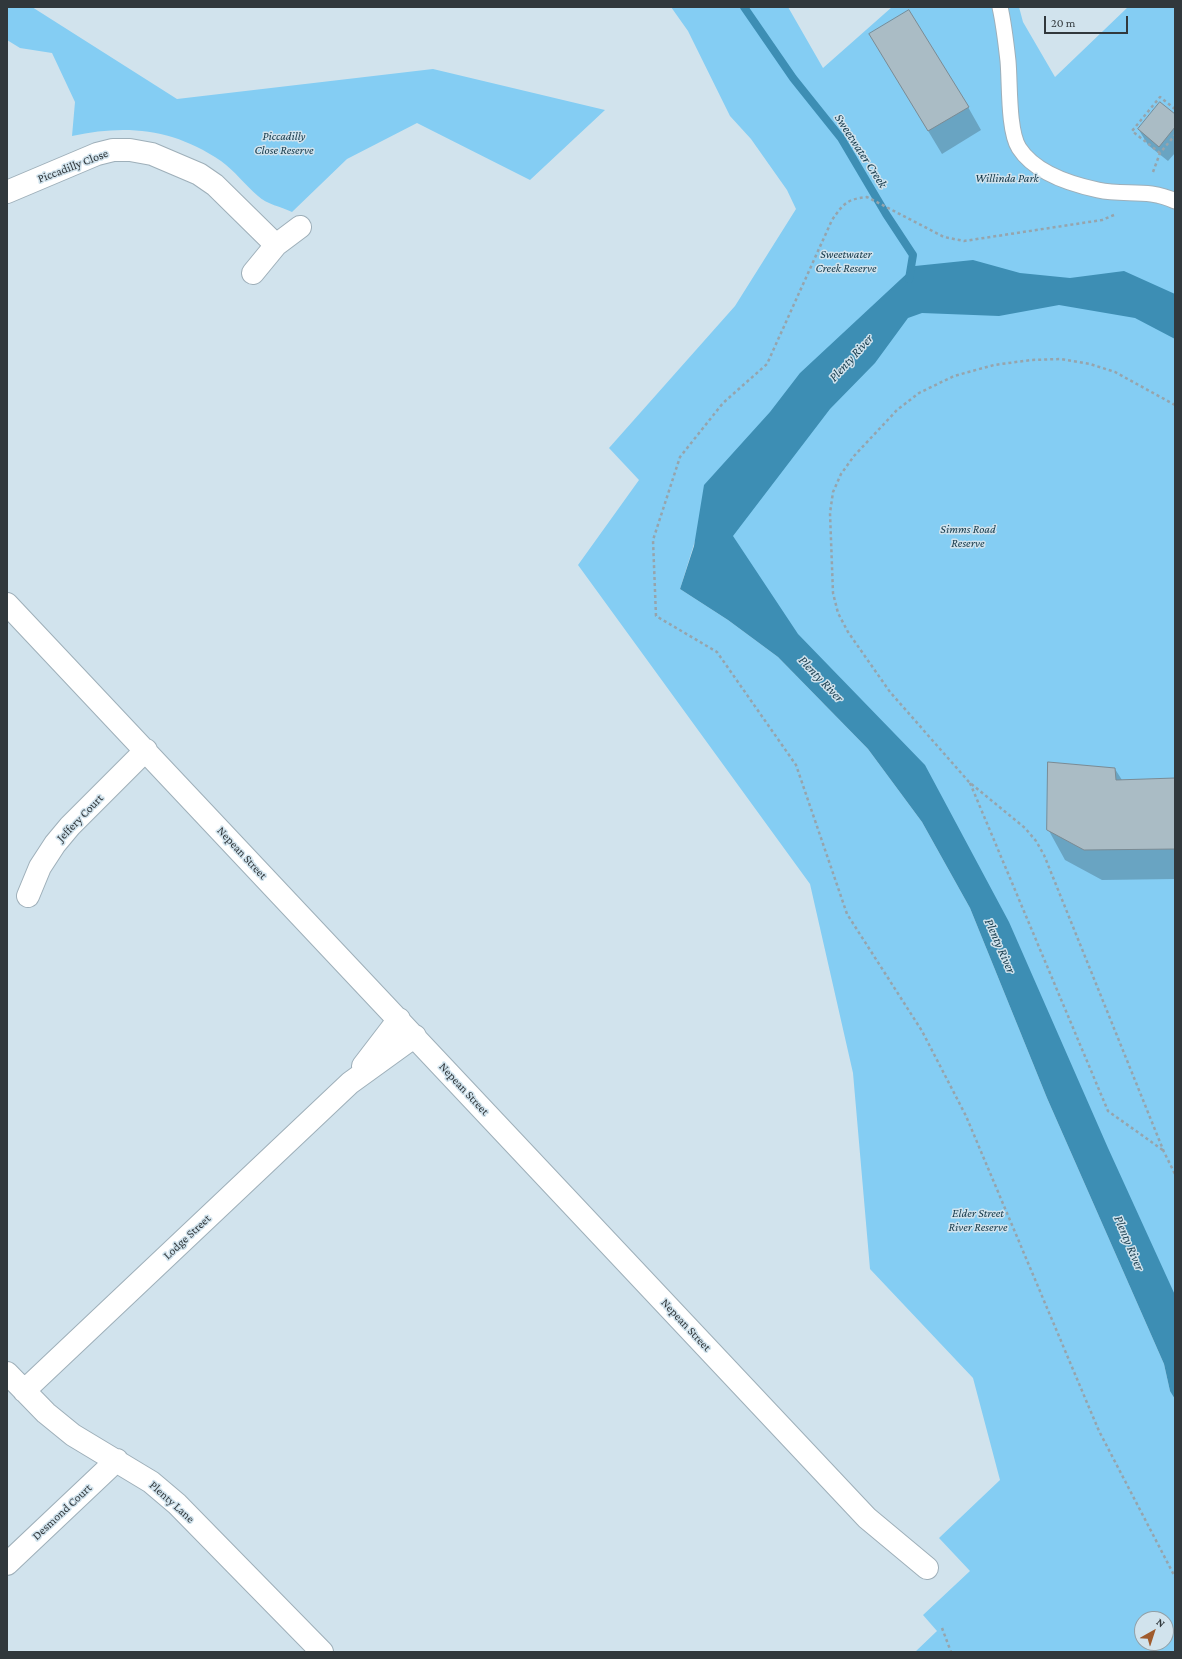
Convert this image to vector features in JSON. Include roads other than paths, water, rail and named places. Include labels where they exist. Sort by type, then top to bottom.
[{"type":"street","name":"Piccadilly Close","points":[[7,192],[97,154],[130,150],[152,154],[199,174],[215,185],[276,245]]},
{"type":"street","points":[[253,273],[276,245],[300,227]]},
{"type":"street","name":"Nepean Street","points":[[7,604],[868,1518],[927,1568]]},
{"type":"street","name":"Jeffery Court","points":[[28,896],[40,867],[55,844],[70,826],[146,750]]},
{"type":"street","name":"Lodge Street","points":[[350,1083],[399,1019]]},
{"type":"street","name":"Lodge Street","points":[[24,1391],[350,1083],[415,1036]]},
{"type":"street","name":"Plenty Lane","points":[[7,1373],[46,1413],[74,1435],[151,1482],[177,1504],[322,1652]]},
{"type":"street","name":"Desmond Court","points":[[7,1564],[117,1460]]},
{"type":"lane","points":[[1000,7],[1008,61],[1013,132],[1018,148],[1031,161],[1046,172],[1062,180],[1097,190],[1116,193],[1140,192],[1165,196],[1175,201]]},
{"type":"water","name":"Plenty River","points":[[973,260],[1020,273],[1070,278],[1124,271],[1175,294],[1175,339],[1135,318],[1059,305],[999,316],[922,313],[908,318],[875,363],[830,409],[733,536],[798,634],[925,765],[1009,922],[1108,1148],[1175,1295],[1175,1399],[1170,1391],[1164,1364],[1047,1098],[970,908],[922,822],[868,749],[778,657],[728,620],[680,589],[694,546],[704,485],[770,412],[800,373],[915,266]]},
{"type":"waterway","name":"Sweetwater Creek","points":[[744,7],[793,78],[841,138],[886,214],[913,255],[909,279]]},
{"type":"park label","name":"Piccadilly Close Reserve","points":[[284,143]]},
{"type":"park label","name":"Willinda Park","points":[[1007,178]]},
{"type":"park label","name":"Sweetwater Creek Reserve","points":[[846,261]]},
{"type":"park label","name":"Simms Road Reserve","points":[[968,536]]},
{"type":"park label","name":"Elder Street River Reserve","points":[[978,1220]]}]
